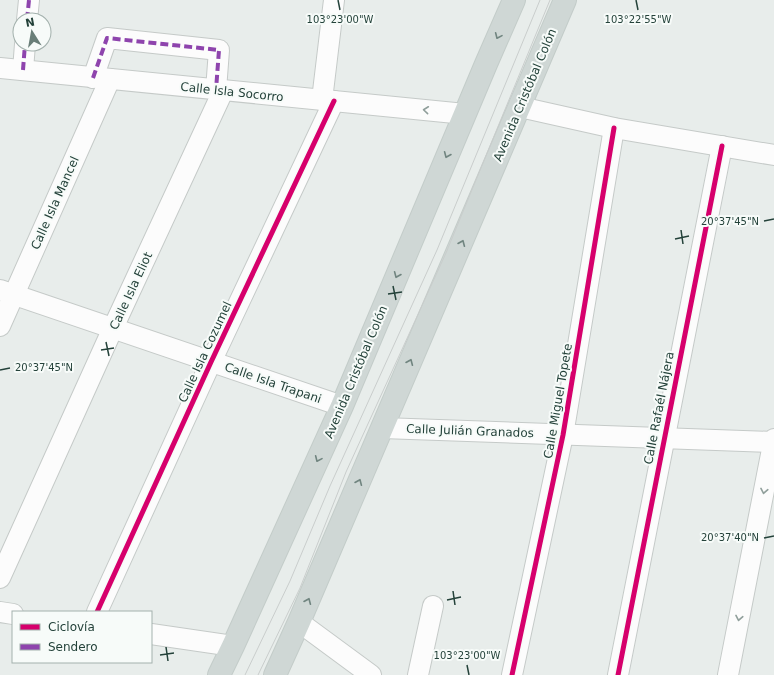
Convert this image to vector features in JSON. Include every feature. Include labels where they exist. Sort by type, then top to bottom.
[{"type":"main road","name":"Avenida Cristóbal Colón","points":[[219,675],[342,406],[514,0]]},
{"type":"main road","name":"Avenida Cristóbal Colón","points":[[275,675],[565,0]]},
{"type":"street","points":[[28,12],[29,0]]},
{"type":"street","name":"Calle Isla Cozumel","points":[[97,611],[212,362],[328,101],[334,0]]},
{"type":"street","name":"Calle Isla Mancel","points":[[0,326],[7,292],[102,79],[107,38],[219,50],[219,90]]},
{"type":"street","points":[[23,70],[24,52]]},
{"type":"street","name":"Calle Isla Socorro","points":[[0,68],[465,114]]},
{"type":"street","name":"Calle Isla Eliot","points":[[0,578],[219,90]]},
{"type":"street","points":[[520,107],[614,128],[774,155]]},
{"type":"street","name":"Calle Miguel Topete","points":[[512,675],[563,435],[614,128]]},
{"type":"street","name":"Calle Rafaél Nájera","points":[[618,675],[722,146]]},
{"type":"street","name":"Calle Isla Trapani","points":[[7,292],[342,406]]},
{"type":"street","name":"Calle Julián Granados","points":[[382,428],[664,439],[774,441]]},
{"type":"street","points":[[728,675],[774,441]]},
{"type":"street","points":[[418,675],[433,606]]},
{"type":"street","points":[[0,612],[12,614]]},
{"type":"street","points":[[299,622],[371,675]]},
{"type":"street","points":[[152,634],[233,646]]},
{"type":"tram line","points":[[245,675],[290,581],[330,486],[437,250],[540,0]]},
{"type":"tram line","points":[[258,675],[300,588],[346,472],[446,253],[550,0]]},
{"type":"marked path","points":[[28,12],[29,0]]},
{"type":"marked path","points":[[93,78],[107,38],[219,50],[216,90]]},
{"type":"marked path","points":[[23,70],[24,52]]},
{"type":"cycle path","points":[[97,611],[211,362],[334,101]]},
{"type":"cycle path","points":[[512,675],[563,435],[614,128]]},
{"type":"cycle path","points":[[618,675],[722,146]]}]
